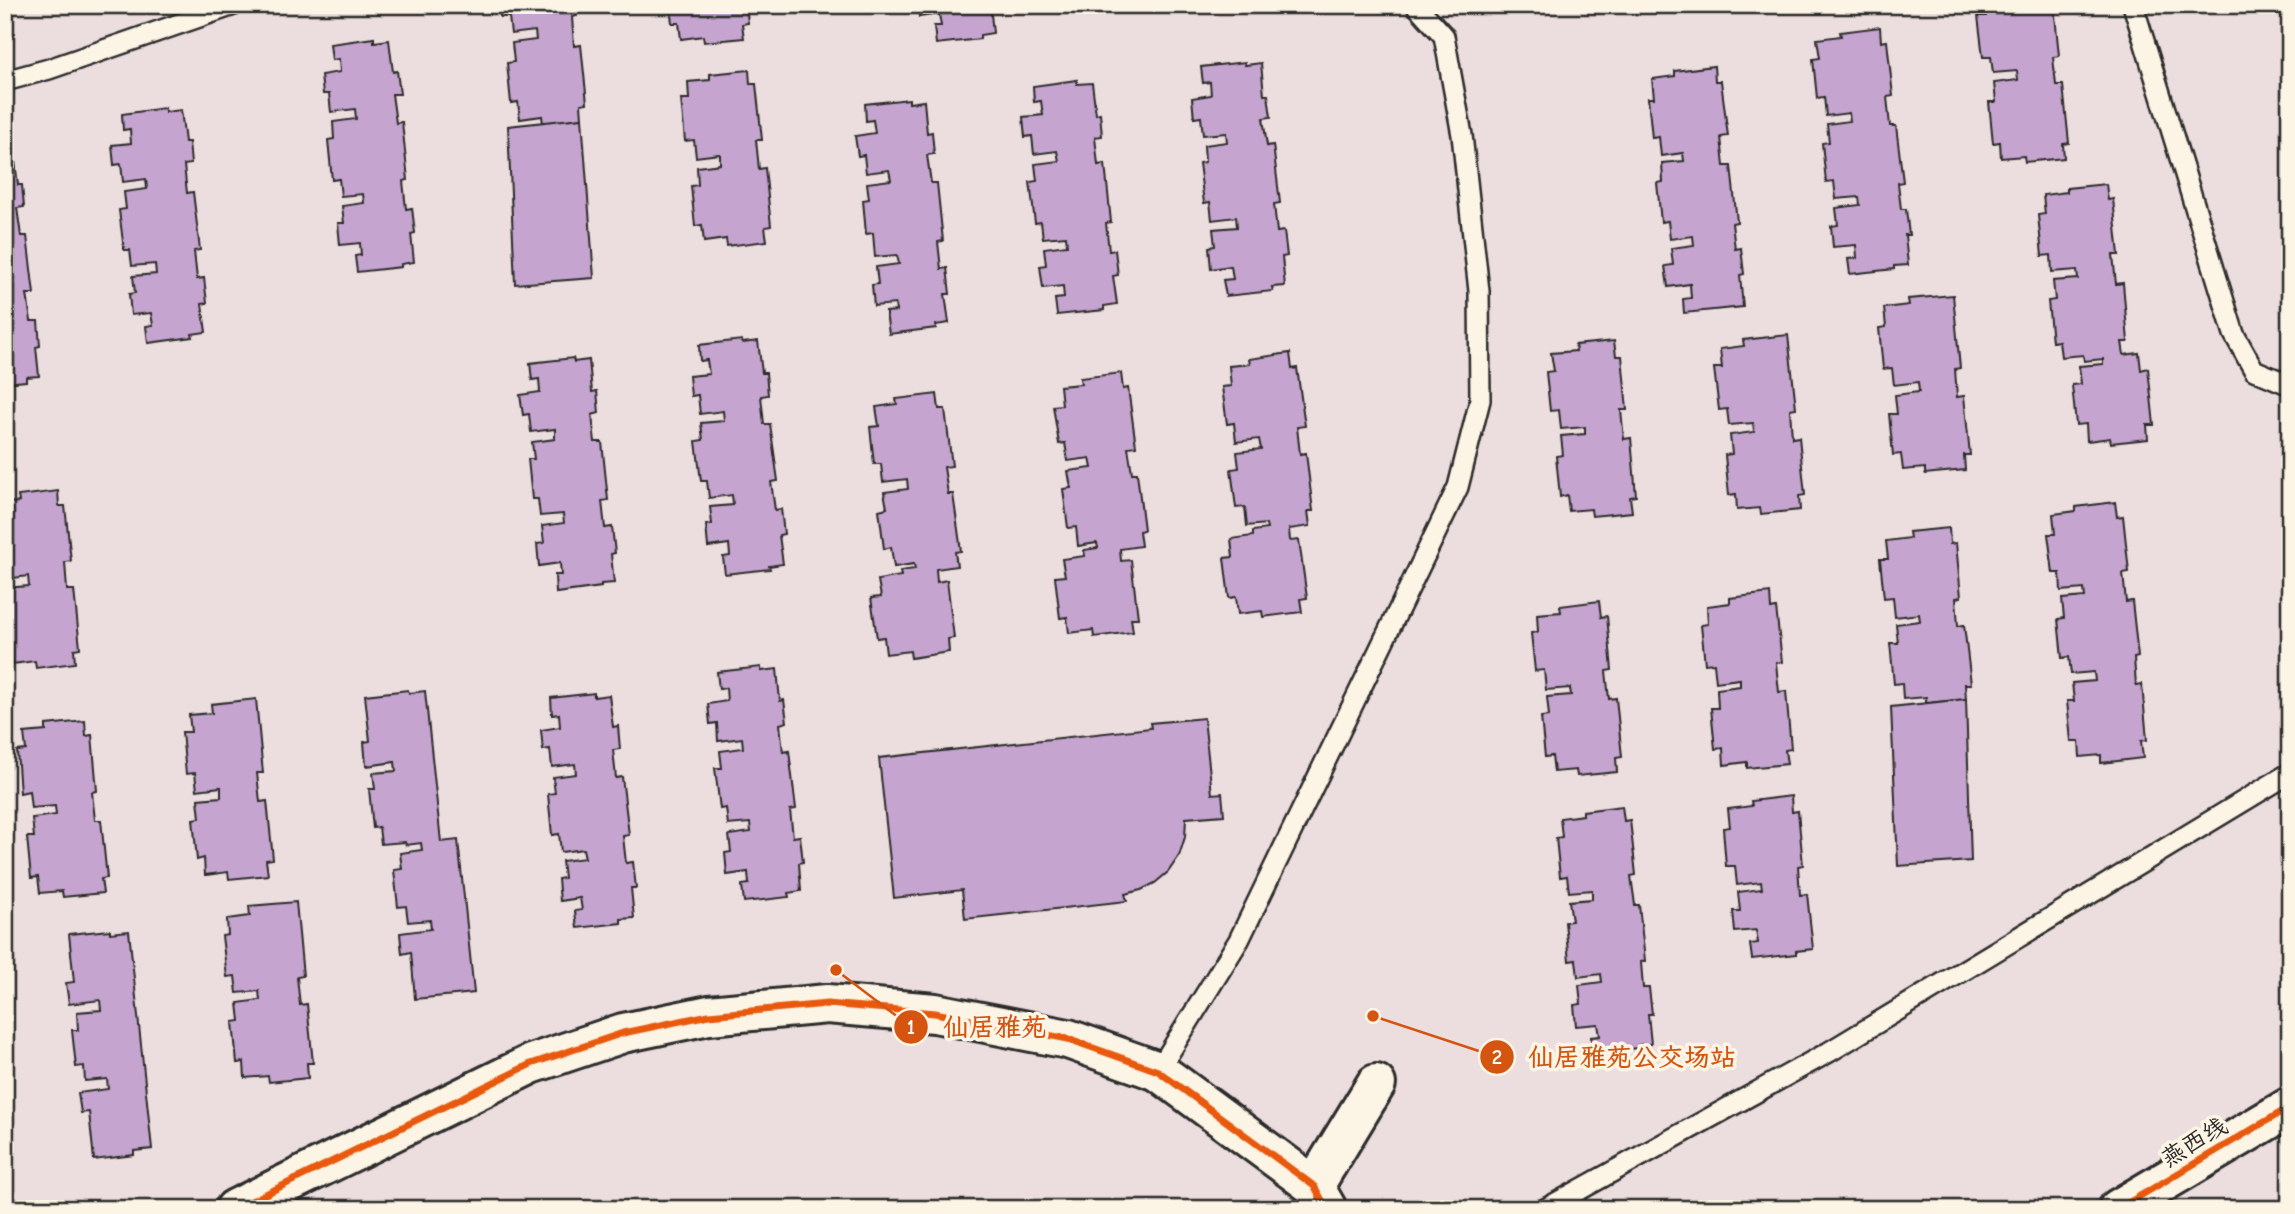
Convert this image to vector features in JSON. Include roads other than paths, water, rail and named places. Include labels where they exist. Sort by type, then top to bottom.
[{"type":"street","points":[[235,1209],[531,1064],[623,1033],[709,1014],[827,1004],[936,1013],[1068,1039],[1158,1071],[1320,1197],[1376,1084]]},
{"type":"street","name":"燕西线","points":[[2118,1209],[2290,1107]]},
{"type":"lane","points":[[5,81],[49,69],[234,5]]},
{"type":"lane","points":[[1158,1071],[1239,940],[1458,487],[1480,400],[1479,290],[1462,135],[1444,36],[1416,5]]},
{"type":"lane","points":[[2133,5],[2234,334],[2254,370],[2290,385]]},
{"type":"lane","points":[[1545,1209],[1829,1052],[2290,774]]},
{"type":"place","name":"仙居雅苑","points":[[836,970]]},
{"type":"place","name":"仙居雅苑公交场站","points":[[1373,1016]]}]
